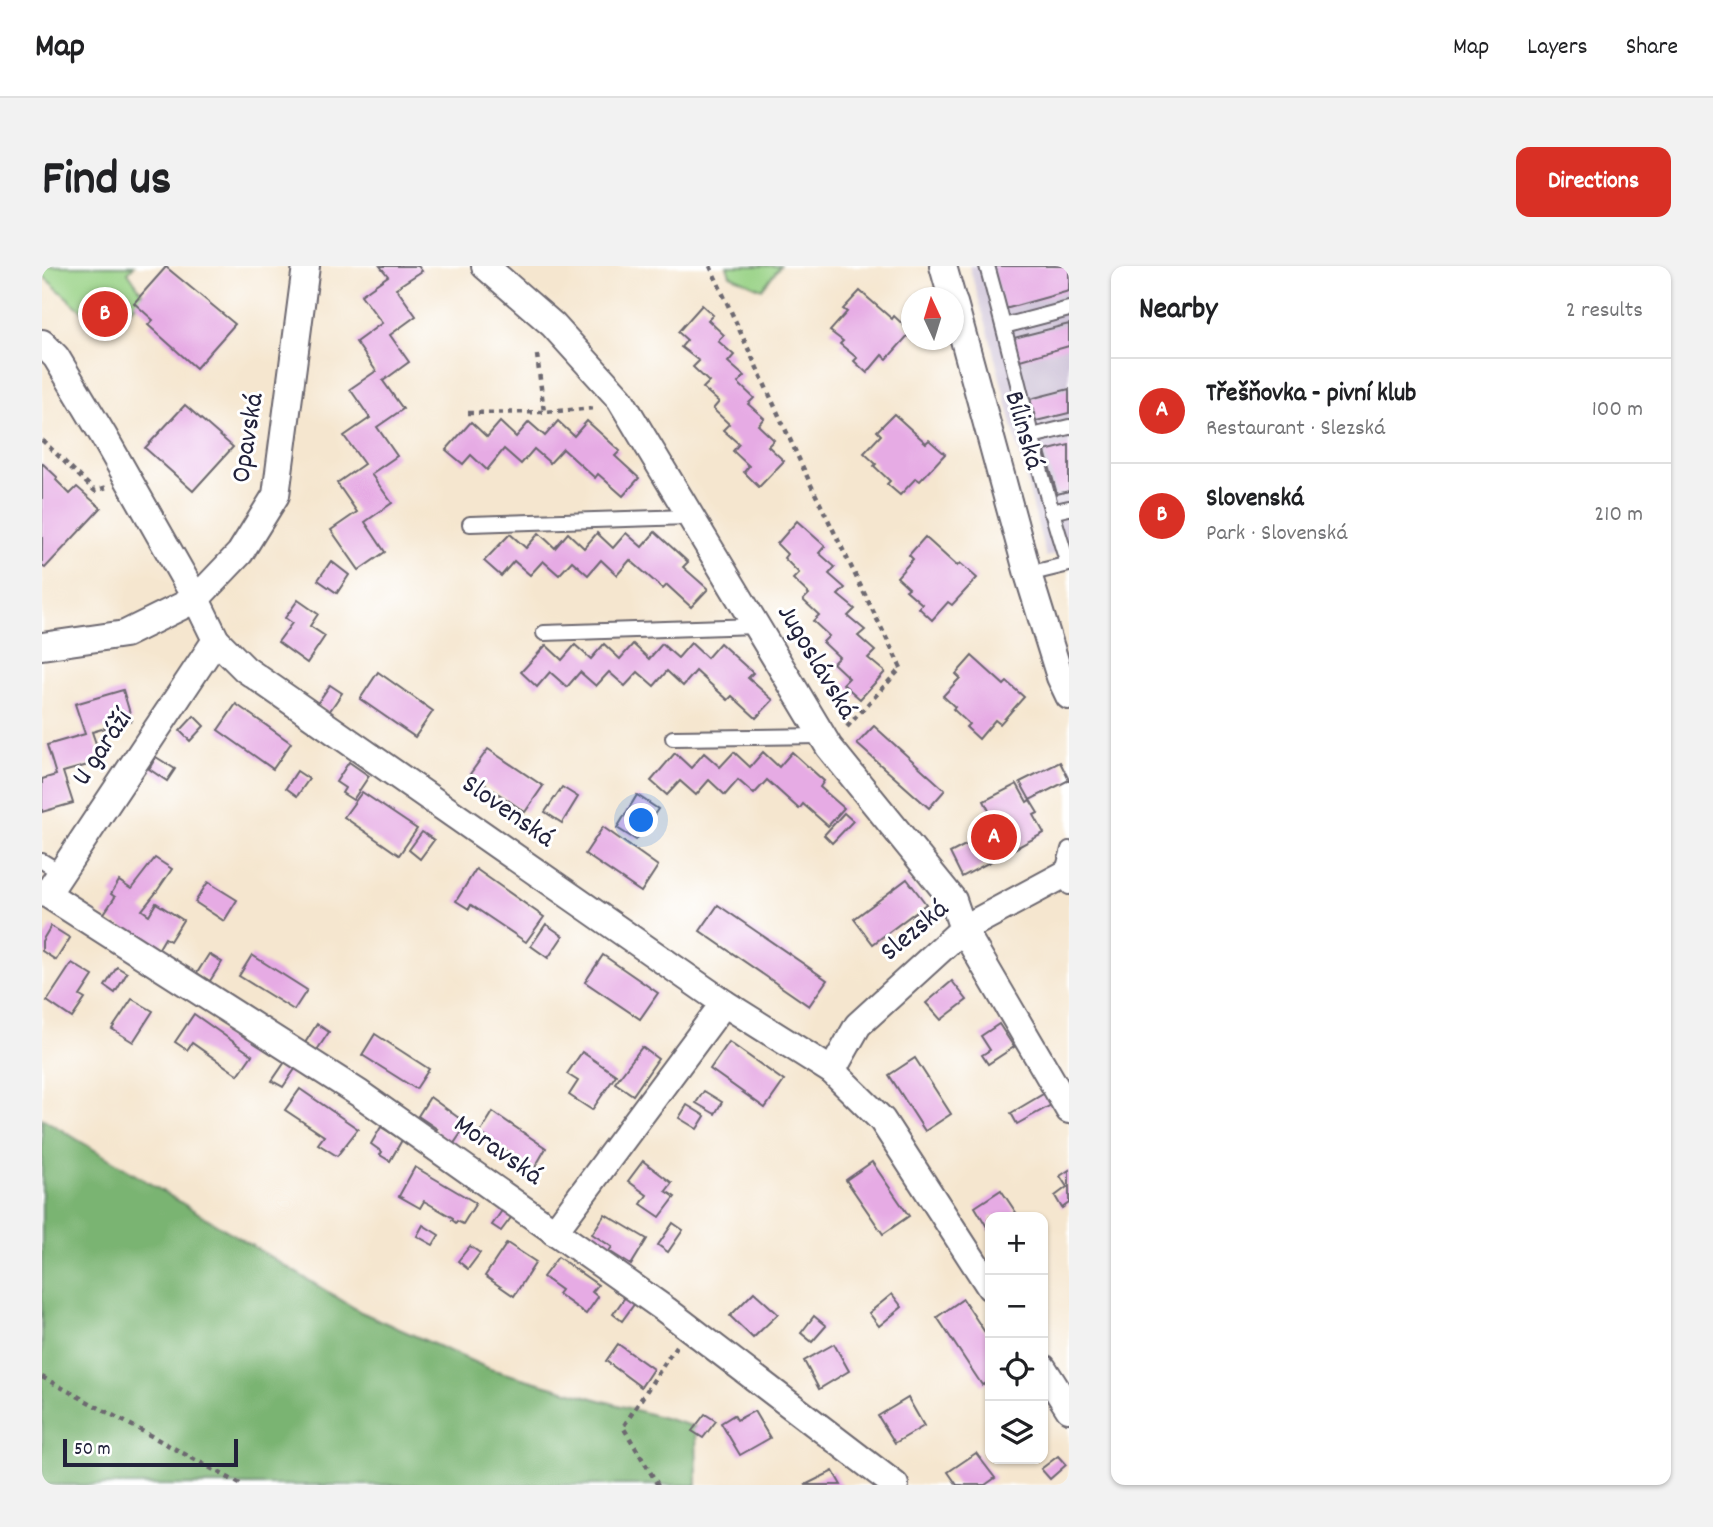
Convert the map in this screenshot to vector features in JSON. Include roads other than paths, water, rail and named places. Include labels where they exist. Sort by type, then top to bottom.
[{"type":"street","name":"Opavská","points":[[42,646],[125,634],[196,598],[240,553],[276,495],[306,266]]},
{"type":"street","name":"Jugoslávská","points":[[485,266],[553,326],[620,399],[826,741],[953,900],[963,929],[1069,1111]]},
{"type":"street","points":[[943,266],[949,287]]},
{"type":"street","name":"Bílinská","points":[[964,340],[1028,574],[1060,677],[1069,695]]},
{"type":"street","name":"Slovenská","points":[[42,343],[56,357],[196,598],[216,640],[245,669],[724,1003],[832,1071],[882,1120],[985,1279]]},
{"type":"street","name":"U garáží","points":[[50,876],[216,640]]},
{"type":"street","name":"Moravská","points":[[50,876],[688,1327],[895,1485]]},
{"type":"street","name":"Slezská","points":[[832,1071],[858,1025],[963,929],[1067,878]]},
{"type":"street","points":[[554,1232],[724,1003]]},
{"type":"street","points":[[1048,1376],[1069,1409]]},
{"type":"lane","points":[[987,266],[1051,512],[1068,564],[1028,574]]},
{"type":"lane","points":[[1004,326],[1069,309]]},
{"type":"lane","points":[[1032,436],[1069,427]]},
{"type":"lane","points":[[1051,512],[1069,508]]},
{"type":"lane","points":[[470,524],[689,517]]},
{"type":"lane","points":[[544,633],[756,626]]},
{"type":"lane","points":[[673,738],[826,741]]},
{"type":"lane","points":[[1067,878],[1069,849]]},
{"type":"place","name":"Slovenská","points":[[105,314]]},
{"type":"place","name":"Třešňovka - pivní klub","points":[[994,837]]}]
